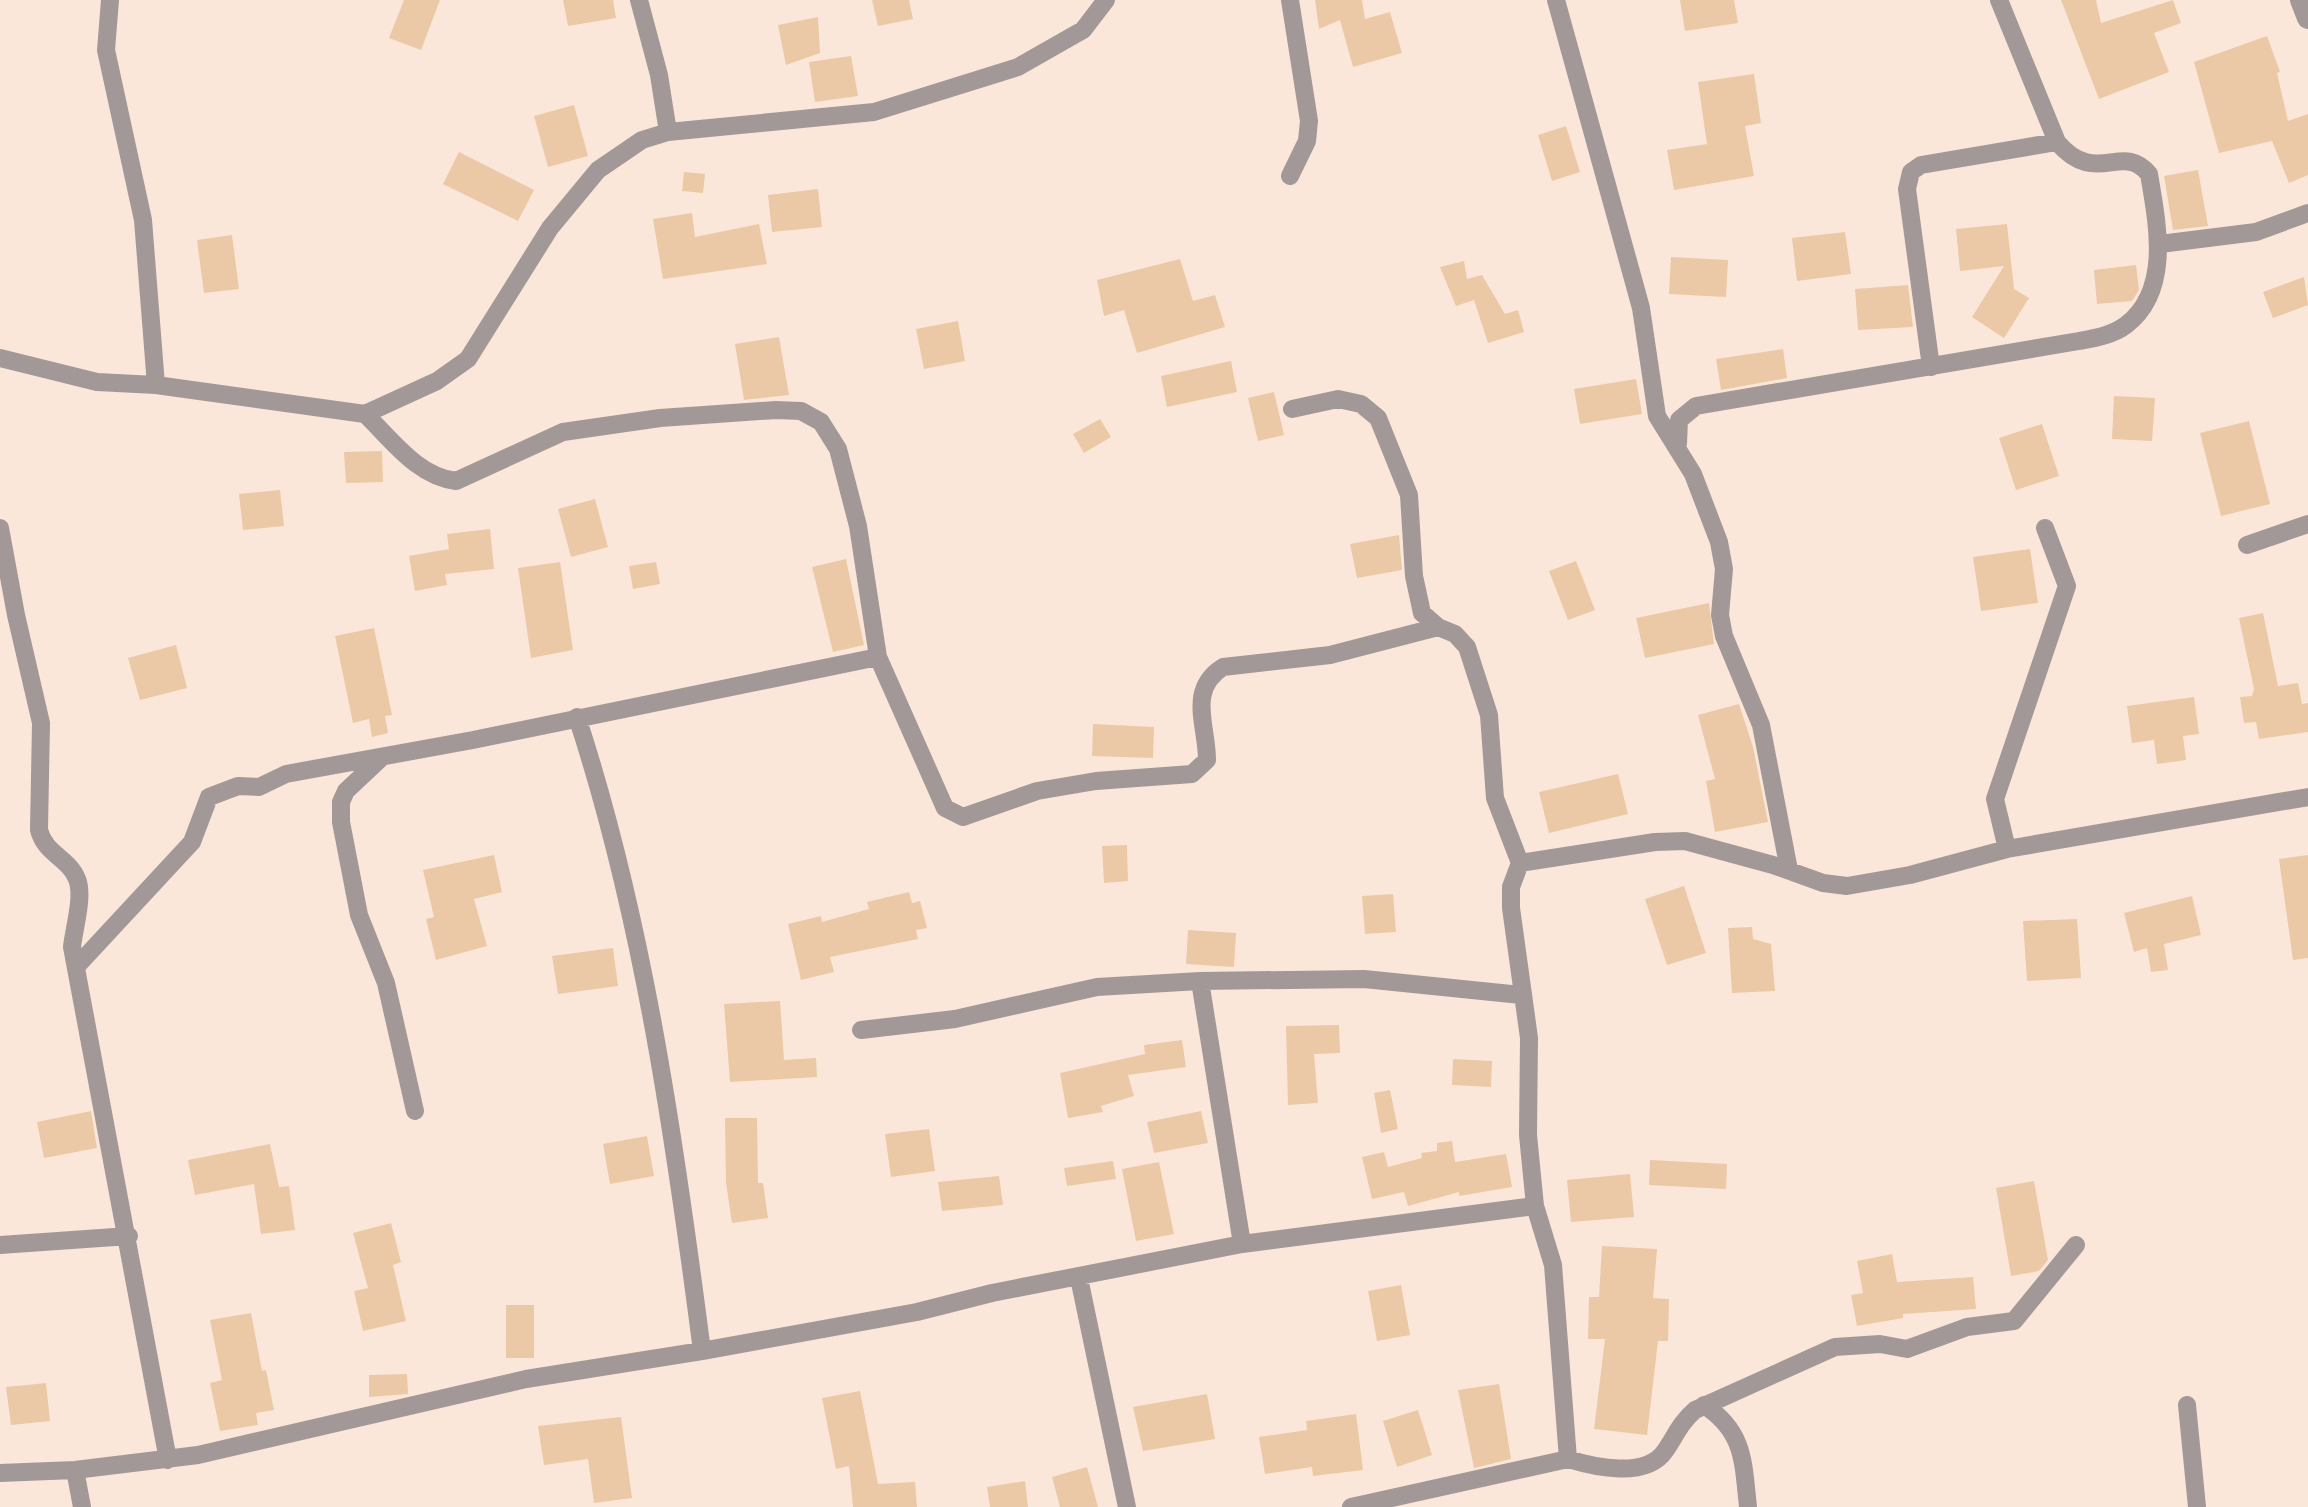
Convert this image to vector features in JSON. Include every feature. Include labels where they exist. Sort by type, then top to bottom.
[{"type":"street","points":[[110,0],[106,50],[143,220],[156,385]]},
{"type":"street","points":[[639,0],[659,75],[668,132]]},
{"type":"street","points":[[0,358],[97,382],[156,385],[365,414],[437,381],[468,359],[550,228],[598,170],[642,140],[668,132],[874,112],[1018,67],[1083,30],[1106,0]]},
{"type":"street","points":[[1290,0],[1309,121],[1307,141],[1290,176]]},
{"type":"street","points":[[1556,0],[1641,308],[1657,416],[1678,444],[1719,542],[1724,569],[1720,615],[1724,636],[1761,725],[1789,870]]},
{"type":"street","points":[[1678,444],[1679,420],[1690,408],[2079,341],[2124,327],[2137,314],[2153,282],[2160,244],[2149,174],[2142,165],[2128,161],[2078,163],[2057,142],[1999,0]]},
{"type":"street","points":[[2301,0],[2308,18]]},
{"type":"street","points":[[1931,367],[1907,189],[1911,172],[1921,165],[2057,142]]},
{"type":"street","points":[[2160,244],[2256,232],[2308,213]]},
{"type":"street","points":[[1292,409],[1338,399],[1361,404],[1378,418],[1409,495],[1414,576],[1422,613],[1438,627],[1455,634],[1467,647],[1489,715],[1495,798],[1520,863],[1511,887],[1511,897],[1521,995],[1529,1038],[1528,1135],[1535,1206],[1553,1265],[1568,1459]]},
{"type":"street","points":[[365,414],[424,472],[438,479],[456,481],[563,432],[660,418],[801,411],[821,422],[838,449],[858,526],[878,657],[945,808],[963,817],[1037,791],[1096,781],[1192,774],[1207,760],[1201,694],[1212,674],[1223,667],[1330,655],[1438,627]]},
{"type":"street","points":[[2247,545],[2308,524]]},
{"type":"street","points":[[2007,849],[1995,799],[2067,586],[2045,528]]},
{"type":"street","points":[[0,584],[2,534]]},
{"type":"street","points":[[2,534],[16,615],[41,723],[43,760],[38,811],[42,843],[73,871],[79,882],[72,947],[129,1236],[168,1460]]},
{"type":"street","points":[[76,967],[192,842],[209,797],[238,786],[259,787],[286,774],[878,657]]},
{"type":"street","points":[[577,717],[606,806],[635,935],[702,1351]]},
{"type":"street","points":[[383,757],[346,791],[341,802],[341,822],[359,915],[386,983],[415,1111]]},
{"type":"street","points":[[1520,863],[1655,842],[1685,841],[1789,870],[1823,883],[1847,886],[1910,875],[2007,849],[2308,797]]},
{"type":"street","points":[[861,1030],[955,1019],[1097,987],[1200,981],[1364,979],[1521,995]]},
{"type":"street","points":[[1200,981],[1242,1244]]},
{"type":"street","points":[[0,1473],[75,1470],[168,1460],[418,1406],[526,1379],[702,1351],[1242,1244],[1535,1206]]},
{"type":"street","points":[[0,1245],[129,1236]]},
{"type":"street","points":[[1351,1507],[1425,1500],[1568,1459],[1604,1468],[1647,1463],[1664,1453],[1679,1423],[1704,1405],[1835,1347],[1857,1344],[1919,1347],[1967,1327],[2014,1321],[2076,1245]]},
{"type":"street","points":[[1079,1278],[1127,1507]]},
{"type":"street","points":[[1704,1405],[1721,1416],[1735,1434],[1748,1507]]},
{"type":"street","points":[[2187,1405],[2197,1507]]},
{"type":"street","points":[[75,1470],[82,1507]]},
{"type":"building","points":[[404,0],[440,0],[421,50],[389,38]]},
{"type":"building","points":[[563,0],[613,0],[616,18],[568,26]]},
{"type":"building","points":[[872,0],[909,0],[913,19],[878,26]]},
{"type":"building","points":[[1315,0],[1362,0],[1365,19],[1390,12],[1402,53],[1353,67],[1340,20],[1319,29]]},
{"type":"building","points":[[1680,0],[1734,0],[1738,23],[1685,31]]},
{"type":"building","points":[[2061,0],[2096,0],[2101,23],[2173,0],[2181,23],[2154,33],[2169,72],[2099,99]]},
{"type":"building","points":[[818,17],[820,53],[786,65],[778,25]]},
{"type":"building","points":[[2267,36],[2280,72],[2277,73],[2288,121],[2308,114],[2308,175],[2289,183],[2272,141],[2219,153],[2194,62]]},
{"type":"building","points":[[851,56],[858,96],[815,102],[809,62]]},
{"type":"building","points":[[1754,74],[1761,123],[1745,126],[1754,176],[1674,190],[1667,150],[1707,144],[1698,82]]},
{"type":"building","points":[[574,105],[588,156],[548,167],[534,116]]},
{"type":"building","points":[[1566,126],[1580,172],[1552,181],[1538,135]]},
{"type":"building","points":[[459,152],[534,190],[518,221],[443,184]]},
{"type":"building","points":[[2198,170],[2208,226],[2173,230],[2164,176]]},
{"type":"building","points":[[684,172],[705,174],[703,193],[682,191]]},
{"type":"building","points":[[818,189],[822,227],[772,232],[768,195]]},
{"type":"building","points":[[692,213],[695,237],[759,224],[767,264],[663,279],[653,219]]},
{"type":"building","points":[[2007,224],[2014,289],[2029,298],[2004,338],[1972,317],[2004,266],[1960,271],[1956,229]]},
{"type":"building","points":[[1845,232],[1851,274],[1797,281],[1792,238]]},
{"type":"building","points":[[232,235],[239,289],[204,293],[197,240]]},
{"type":"building","points":[[1671,257],[1728,260],[1726,297],[1669,294]]},
{"type":"building","points":[[1180,259],[1193,301],[1215,295],[1225,327],[1137,353],[1124,310],[1104,316],[1097,280]]},
{"type":"building","points":[[1464,261],[1467,279],[1482,275],[1505,314],[1518,310],[1524,332],[1488,343],[1474,300],[1456,306],[1440,267]]},
{"type":"building","points":[[2136,265],[2139,290],[2132,301],[2097,304],[2094,270]]},
{"type":"building","points":[[2304,277],[2308,305],[2273,318],[2263,292]]},
{"type":"building","points":[[1908,285],[1913,327],[1858,330],[1855,289]]},
{"type":"building","points":[[958,321],[965,361],[924,369],[916,329]]},
{"type":"building","points":[[779,337],[789,395],[744,400],[735,344]]},
{"type":"building","points":[[1783,349],[1787,378],[1721,390],[1716,359]]},
{"type":"building","points":[[1231,361],[1237,392],[1167,407],[1161,376]]},
{"type":"building","points":[[1636,379],[1642,414],[1580,424],[1574,389]]},
{"type":"building","points":[[1274,392],[1284,435],[1258,441],[1248,398]]},
{"type":"building","points":[[2114,396],[2155,398],[2152,441],[2112,439]]},
{"type":"building","points":[[1100,419],[1111,437],[1084,453],[1073,434]]},
{"type":"building","points":[[2249,421],[2270,504],[2221,516],[2200,433]]},
{"type":"building","points":[[2042,424],[2059,476],[2016,490],[1999,438]]},
{"type":"building","points":[[382,451],[383,482],[346,483],[344,452]]},
{"type":"building","points":[[280,490],[284,526],[243,530],[239,494]]},
{"type":"building","points":[[595,499],[608,547],[571,557],[558,509]]},
{"type":"building","points":[[490,529],[494,569],[445,574],[447,585],[415,591],[409,556],[449,549],[447,534]]},
{"type":"building","points":[[1399,535],[1402,570],[1357,578],[1350,544]]},
{"type":"building","points":[[2030,549],[2038,603],[1981,611],[1973,557]]},
{"type":"building","points":[[846,559],[864,645],[833,652],[812,567]]},
{"type":"building","points":[[1576,561],[1595,610],[1568,620],[1549,571]]},
{"type":"building","points":[[560,562],[573,650],[531,658],[518,568]]},
{"type":"building","points":[[656,562],[660,584],[633,589],[629,566]]},
{"type":"building","points":[[1709,603],[1714,644],[1645,658],[1636,618]]},
{"type":"building","points":[[2263,613],[2278,686],[2298,683],[2302,704],[2308,703],[2308,732],[2259,739],[2256,722],[2244,723],[2240,697],[2252,696],[2254,689],[2239,618]]},
{"type":"building","points":[[374,628],[392,715],[385,716],[388,733],[372,737],[369,719],[353,723],[335,636]]},
{"type":"building","points":[[176,645],[187,688],[140,700],[128,658]]},
{"type":"building","points":[[2194,697],[2199,734],[2183,736],[2186,760],[2157,764],[2154,740],[2132,743],[2127,706]]},
{"type":"building","points":[[1739,704],[1753,747],[1768,822],[1715,832],[1706,781],[1715,779],[1698,715]]},
{"type":"building","points":[[1093,724],[1154,727],[1153,758],[1092,756]]},
{"type":"building","points":[[1618,774],[1628,814],[1549,833],[1539,792]]},
{"type":"building","points":[[1127,845],[1128,881],[1104,883],[1102,846]]},
{"type":"building","points":[[494,855],[502,892],[474,899],[487,946],[436,960],[426,919],[434,917],[423,870]]},
{"type":"building","points":[[2308,855],[2308,958],[2293,960],[2279,859]]},
{"type":"building","points":[[1684,886],[1706,953],[1667,965],[1645,899]]},
{"type":"building","points":[[909,892],[912,903],[920,901],[927,928],[916,930],[918,939],[830,957],[834,972],[801,980],[788,924],[821,916],[822,922],[869,909],[867,902]]},
{"type":"building","points":[[1393,894],[1396,932],[1365,934],[1362,896]]},
{"type":"building","points":[[2192,896],[2201,935],[2164,944],[2168,970],[2151,972],[2147,948],[2134,952],[2124,913]]},
{"type":"building","points":[[2077,919],[2081,978],[2027,981],[2023,921]]},
{"type":"building","points":[[1752,927],[1753,939],[1771,944],[1775,991],[1732,993],[1728,928]]},
{"type":"building","points":[[1188,930],[1236,933],[1234,967],[1186,964]]},
{"type":"building","points":[[613,948],[618,986],[558,994],[552,956]]},
{"type":"building","points":[[780,1001],[784,1060],[816,1058],[817,1077],[730,1082],[724,1004]]},
{"type":"building","points":[[1339,1025],[1340,1053],[1314,1054],[1318,1103],[1288,1105],[1286,1026]]},
{"type":"building","points":[[1182,1040],[1186,1067],[1128,1075],[1134,1096],[1101,1106],[1103,1112],[1068,1118],[1060,1073],[1145,1054],[1144,1045]]},
{"type":"building","points":[[1453,1059],[1492,1061],[1491,1087],[1452,1085]]},
{"type":"building","points":[[1390,1090],[1398,1129],[1381,1133],[1374,1093]]},
{"type":"building","points":[[91,1111],[97,1148],[44,1158],[37,1122]]},
{"type":"building","points":[[1201,1111],[1208,1143],[1154,1153],[1147,1122]]},
{"type":"building","points":[[725,1118],[757,1118],[758,1183],[763,1183],[768,1218],[732,1223],[726,1183]]},
{"type":"building","points":[[929,1129],[935,1171],[891,1177],[885,1134]]},
{"type":"building","points":[[647,1136],[654,1176],[610,1184],[603,1144]]},
{"type":"building","points":[[1452,1141],[1455,1162],[1506,1154],[1512,1187],[1459,1196],[1459,1192],[1408,1206],[1404,1192],[1372,1199],[1362,1157],[1384,1152],[1388,1167],[1422,1158],[1421,1153],[1437,1151],[1437,1143]]},
{"type":"building","points":[[270,1144],[279,1187],[289,1186],[295,1230],[261,1234],[254,1184],[195,1195],[188,1160]]},
{"type":"building","points":[[1650,1160],[1727,1164],[1726,1189],[1649,1185]]},
{"type":"building","points":[[1113,1161],[1116,1179],[1067,1186],[1064,1168]]},
{"type":"building","points":[[1159,1162],[1174,1234],[1136,1241],[1122,1169]]},
{"type":"building","points":[[1630,1174],[1634,1217],[1571,1222],[1567,1180]]},
{"type":"building","points":[[999,1176],[1003,1205],[942,1211],[938,1182]]},
{"type":"building","points":[[2034,1181],[2048,1260],[2039,1271],[2011,1276],[1996,1188]]},
{"type":"building","points":[[391,1223],[401,1262],[393,1265],[406,1321],[363,1331],[354,1291],[368,1288],[353,1233]]},
{"type":"building","points":[[1602,1246],[1657,1249],[1653,1298],[1669,1299],[1668,1341],[1658,1341],[1647,1435],[1594,1429],[1605,1339],[1588,1339],[1589,1297],[1599,1297]]},
{"type":"building","points":[[1892,1254],[1897,1282],[1973,1277],[1976,1309],[1903,1314],[1903,1318],[1857,1326],[1851,1295],[1863,1293],[1857,1261]]},
{"type":"building","points":[[1401,1285],[1410,1335],[1377,1341],[1368,1291]]},
{"type":"building","points":[[506,1305],[534,1305],[534,1358],[506,1358]]},
{"type":"building","points":[[251,1313],[262,1371],[266,1370],[274,1410],[256,1413],[258,1425],[220,1431],[210,1383],[222,1380],[210,1320]]},
{"type":"building","points":[[407,1374],[408,1394],[369,1397],[369,1375]]},
{"type":"building","points":[[46,1383],[50,1421],[11,1425],[6,1387]]},
{"type":"building","points":[[1499,1384],[1511,1459],[1474,1468],[1458,1390]]},
{"type":"building","points":[[860,1391],[878,1484],[915,1482],[917,1507],[853,1507],[849,1466],[836,1469],[822,1398]]},
{"type":"building","points":[[1207,1394],[1215,1439],[1143,1451],[1133,1407]]},
{"type":"building","points":[[1418,1410],[1432,1455],[1397,1467],[1383,1421]]},
{"type":"building","points":[[1356,1414],[1363,1470],[1313,1476],[1312,1467],[1265,1474],[1259,1437],[1307,1430],[1306,1421]]},
{"type":"building","points":[[621,1417],[632,1498],[594,1503],[588,1459],[544,1465],[538,1426]]},
{"type":"building","points":[[1087,1467],[1098,1507],[1060,1507],[1052,1477]]},
{"type":"building","points":[[1025,1481],[1028,1507],[990,1507],[987,1487]]}]
